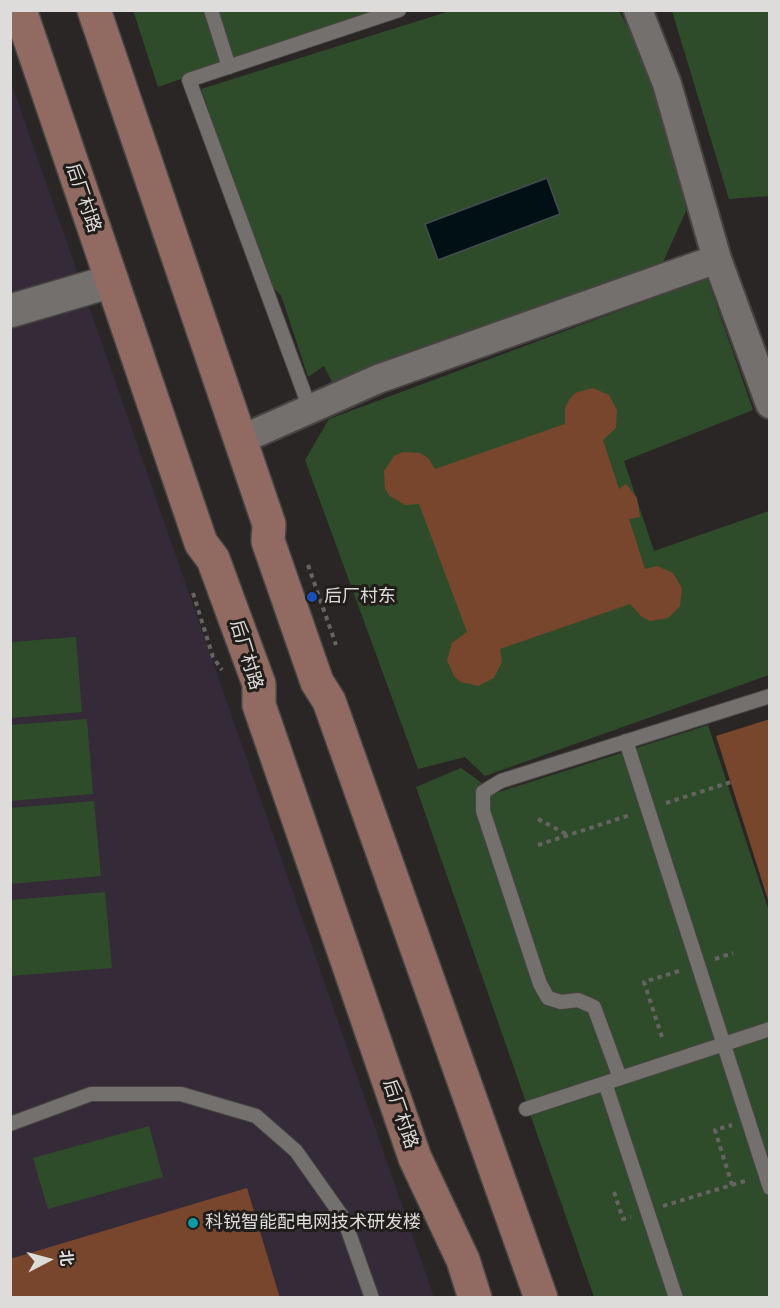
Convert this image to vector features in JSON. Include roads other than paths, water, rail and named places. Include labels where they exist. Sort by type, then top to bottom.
[{"type":"main road","name":"后厂村路","points":[[20,10],[201,543],[213,559],[259,684],[259,705],[416,1158],[463,1260],[475,1298]]},
{"type":"main road","points":[[94,10],[269,524],[268,541],[317,682],[329,701],[541,1298]]},
{"type":"street","points":[[638,10],[667,84],[717,259],[770,404]]},
{"type":"street","points":[[240,440],[378,380],[717,259]]},
{"type":"street","points":[[10,311],[112,281]]},
{"type":"lane","points":[[211,10],[229,67]]},
{"type":"lane","points":[[310,409],[189,80],[399,10]]},
{"type":"lane","points":[[620,1078],[594,1007],[578,1000],[561,1002],[548,998],[540,984],[483,811],[483,792],[501,781],[770,696]]},
{"type":"lane","points":[[626,741],[770,1188]]},
{"type":"lane","points":[[526,1109],[770,1029]]},
{"type":"lane","points":[[605,1083],[676,1298]]},
{"type":"lane","points":[[10,1125],[91,1094],[181,1094],[256,1116],[296,1151],[344,1220],[372,1298]]},
{"type":"place","name":"后厂村东","points":[[312,597]]},
{"type":"place","name":"科锐智能配电网技术研发楼","points":[[193,1223]]}]
